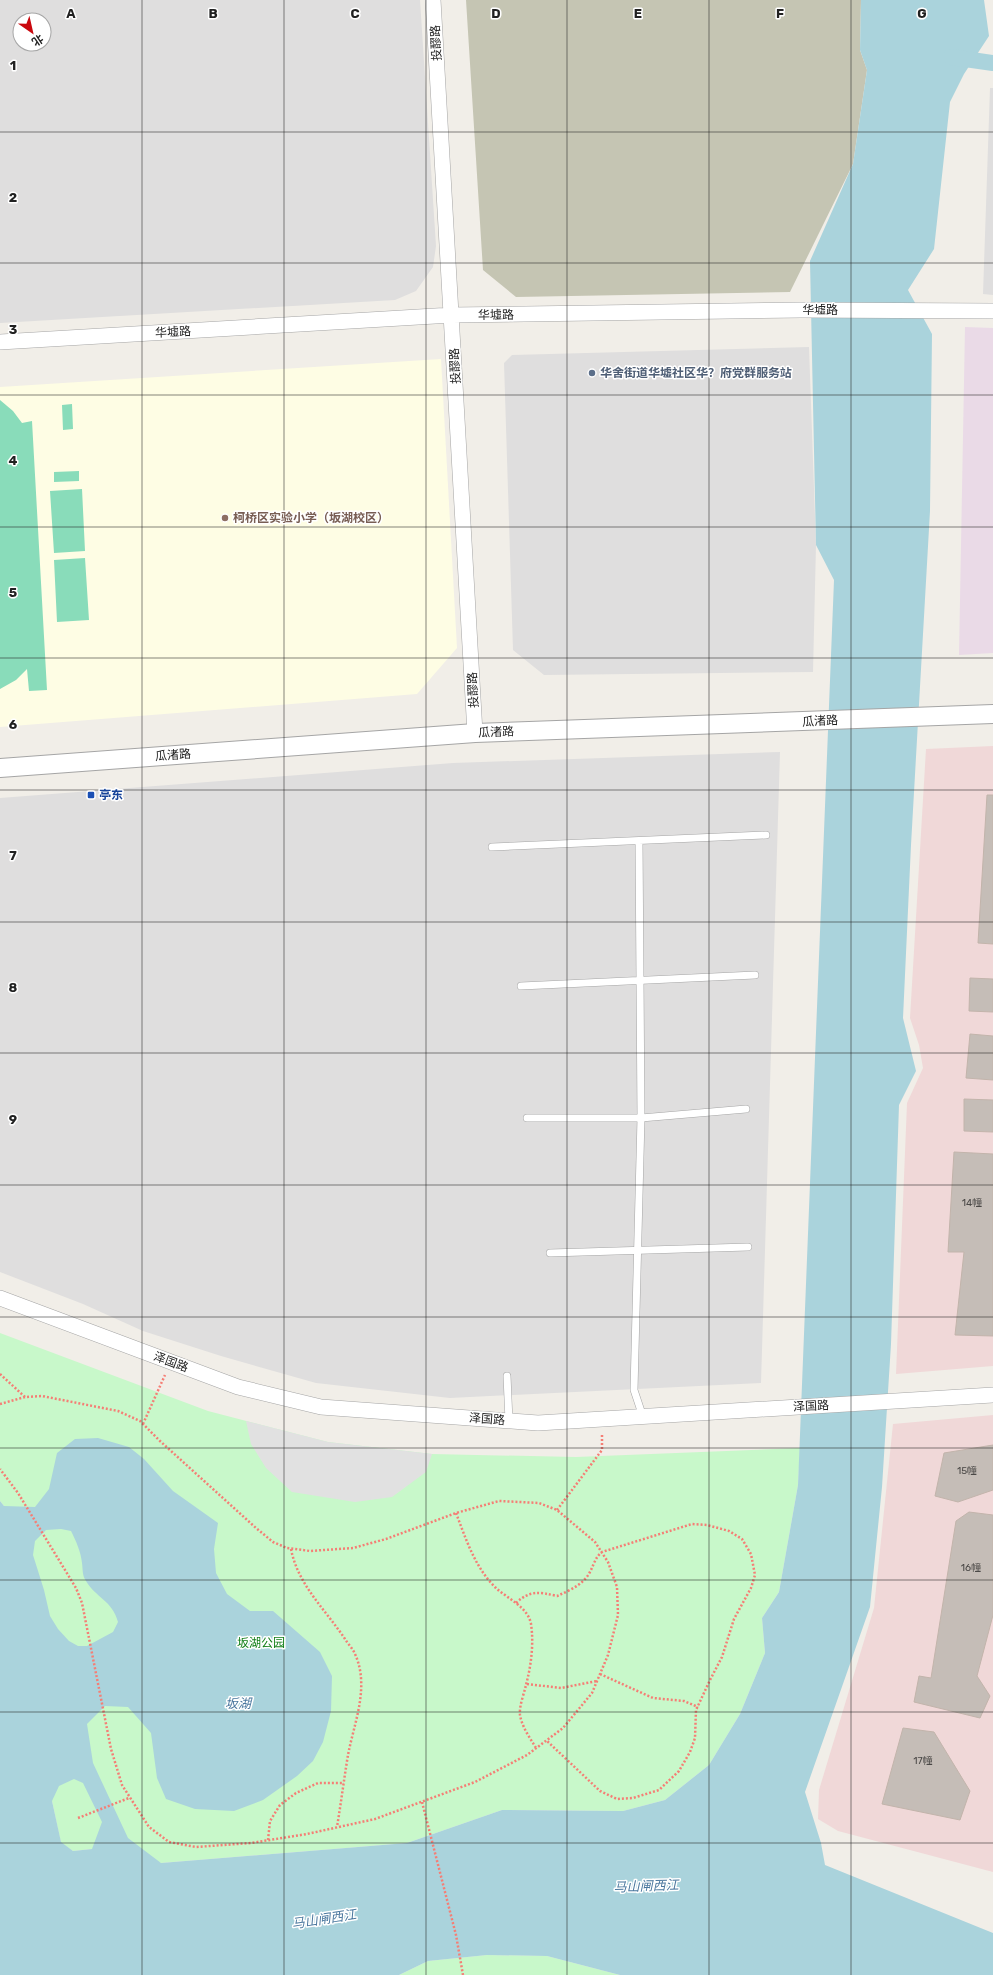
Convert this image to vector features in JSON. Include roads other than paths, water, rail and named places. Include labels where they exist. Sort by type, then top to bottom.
[{"type":"street","name":"投醪路","points":[[434,0],[475,733]]},
{"type":"street","name":"华墟路","points":[[0,342],[452,315],[801,310],[993,311]]},
{"type":"street","name":"瓜渚路","points":[[0,768],[475,733],[993,714]]},
{"type":"street","name":"泽国路","points":[[0,1298],[238,1386],[321,1407],[538,1423],[993,1395]]},
{"type":"lane","points":[[492,847],[766,835]]},
{"type":"lane","points":[[639,841],[641,1118],[634,1390],[644,1416]]},
{"type":"lane","points":[[521,986],[755,975]]},
{"type":"lane","points":[[527,1118],[641,1118],[746,1109]]},
{"type":"lane","points":[[550,1253],[638,1249],[748,1247]]},
{"type":"lane","points":[[507,1376],[509,1421]]},
{"type":"water","points":[[861,0],[984,0],[989,36],[964,74],[950,102],[934,249],[908,290],[932,334],[930,511],[911,845],[903,1018],[916,1071],[899,1105],[891,1344],[882,1487],[870,1607],[805,1792],[821,1843],[825,1865],[993,1933],[993,1975],[620,1975],[547,1956],[487,1955],[428,1961],[399,1975],[0,1975],[0,1501],[4,1506],[35,1507],[49,1489],[57,1453],[75,1439],[98,1438],[129,1447],[144,1459],[173,1491],[218,1523],[214,1549],[216,1573],[227,1594],[250,1611],[273,1611],[320,1652],[332,1676],[331,1711],[323,1742],[313,1761],[297,1776],[263,1800],[234,1811],[195,1809],[166,1799],[157,1778],[151,1733],[128,1707],[105,1706],[87,1724],[93,1763],[128,1838],[161,1863],[407,1843],[502,1810],[623,1811],[665,1800],[709,1765],[740,1714],[765,1653],[762,1618],[779,1592],[798,1485],[834,580],[816,545],[810,261],[853,164],[867,70],[860,50]],"holes":[[[61,1529],[71,1531],[79,1551],[85,1579],[90,1587],[112,1609],[118,1622],[113,1632],[87,1646],[78,1646],[69,1641],[58,1629],[50,1616],[44,1590],[33,1555],[35,1541],[46,1530]],[[74,1779],[83,1783],[102,1822],[92,1849],[73,1851],[61,1842],[52,1801],[59,1786]]]},
{"type":"waterway","points":[[951,57],[993,63]]},
{"type":"place","name":"华舍街道华墟社区华？府党群服务站","points":[[592,373]]},
{"type":"place","name":"柯桥区实验小学（坂湖校区）","points":[[225,518]]},
{"type":"place","name":"亭东","points":[[91,795]]},
{"type":"park label","name":"坂湖公园","points":[[261,1643]]},
{"type":"water label","name":"坂湖","points":[[238,1703]]},
{"type":"water label","name":"马山闸西江","points":[[646,1886]]},
{"type":"water label","name":"马山闸西江","points":[[324,1919]]}]
